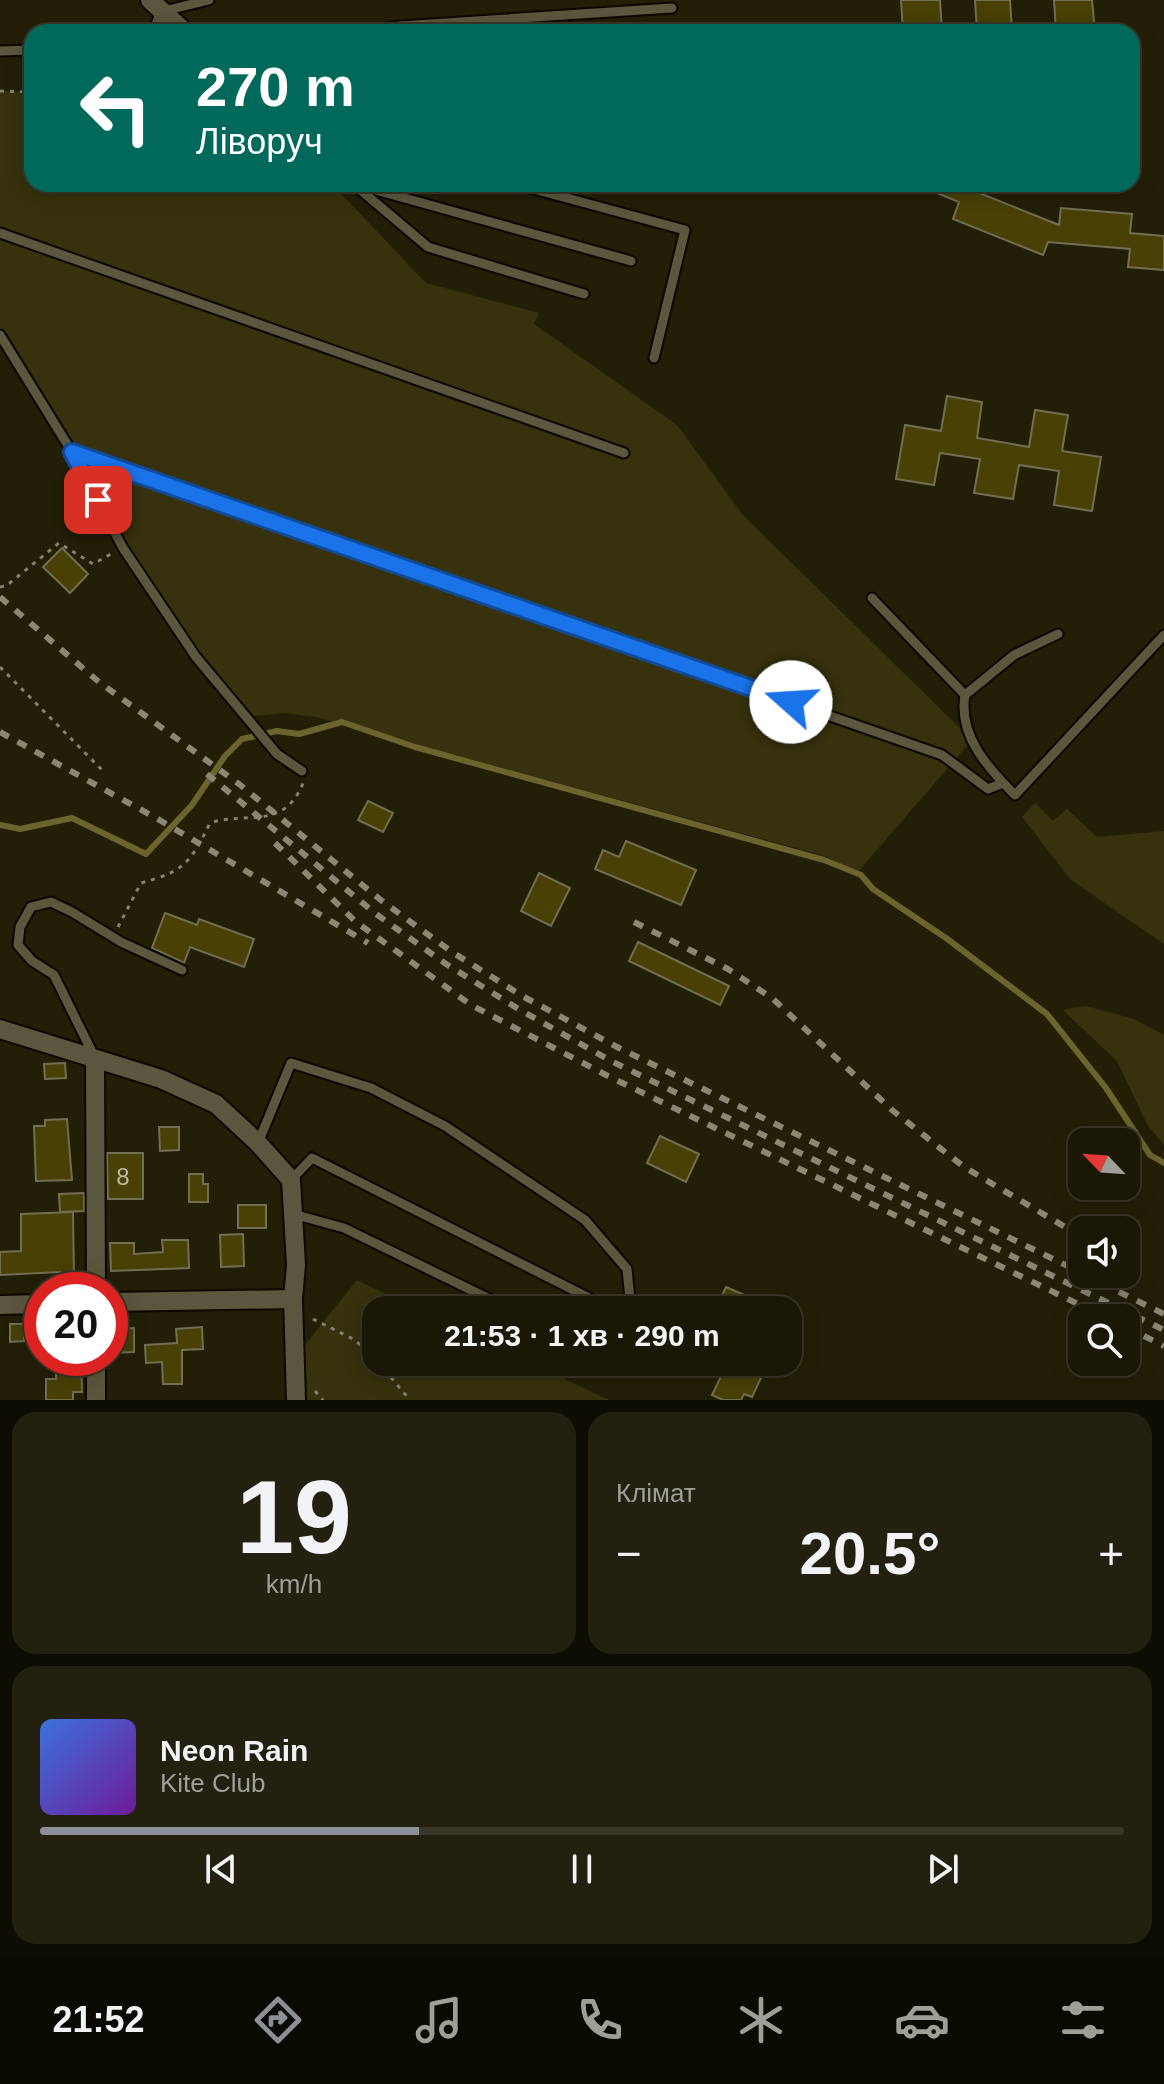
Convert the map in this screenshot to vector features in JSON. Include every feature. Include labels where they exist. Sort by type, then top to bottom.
[{"type":"street","points":[[155,6],[176,24]]},
{"type":"street","points":[[0,1029],[161,1079],[216,1104],[258,1143],[291,1180],[296,1400]]},
{"type":"street","points":[[95,1059],[96,1272]]},
{"type":"street","points":[[128,1302],[294,1304]]},
{"type":"street","points":[[0,1305],[24,1304]]},
{"type":"street","points":[[96,1376],[96,1400]]},
{"type":"lane","points":[[166,24],[155,6],[209,0]]},
{"type":"lane","points":[[430,24],[672,8]]},
{"type":"lane","points":[[0,51],[24,50]]},
{"type":"lane","points":[[363,192],[428,247],[584,294]]},
{"type":"lane","points":[[383,192],[631,261]]},
{"type":"lane","points":[[545,192],[685,230],[654,358]]},
{"type":"lane","points":[[0,233],[624,453]]},
{"type":"lane","points":[[0,335],[72,452],[123,548],[196,657],[277,754],[302,771]]},
{"type":"lane","points":[[72,452],[942,755],[988,789],[1003,783]]},
{"type":"lane","points":[[872,598],[965,695]]},
{"type":"lane","points":[[1058,634],[1014,655],[965,695],[962,712],[981,760],[1015,795],[1164,635]]},
{"type":"lane","points":[[95,1059],[54,975],[32,961],[18,945],[20,927],[31,907],[51,902],[111,936],[182,970]]},
{"type":"lane","points":[[258,1143],[291,1063],[371,1088],[445,1126],[585,1220],[627,1269],[630,1296]]},
{"type":"lane","points":[[291,1180],[312,1158],[585,1296]]},
{"type":"lane","points":[[293,1214],[344,1228],[483,1296]]},
{"type":"path","points":[[0,91],[24,92]]},
{"type":"path","points":[[0,587],[6,586],[59,543],[93,564],[123,548]]},
{"type":"path","points":[[0,667],[105,773]]},
{"type":"path","points":[[111,936],[126,917],[141,883],[176,874],[198,849],[210,823],[223,819],[245,821],[270,816],[290,804],[303,782],[302,771]]},
{"type":"path","points":[[294,1304],[362,1347]]},
{"type":"path","points":[[390,1376],[410,1400]]},
{"type":"shaded area","points":[[0,91],[24,92],[24,192],[340,192],[426,283],[539,313],[534,324],[677,425],[742,514],[972,740],[857,873],[825,856],[316,717],[284,713],[255,716],[196,657],[123,548],[72,452],[0,342]]},
{"type":"shaded area","points":[[1035,803],[1053,821],[1067,809],[1097,837],[1164,831],[1164,944],[1071,880],[1022,817]]},
{"type":"shaded area","points":[[1086,1006],[1134,1019],[1164,1035],[1164,1145],[1147,1124],[1117,1061],[1063,1010]]},
{"type":"shaded area","points":[[357,1280],[390,1296],[362,1296],[362,1376],[558,1376],[609,1400],[305,1400],[304,1346]]},
{"type":"building","points":[[901,0],[940,0],[942,24],[902,24]]},
{"type":"building","points":[[975,0],[1010,0],[1012,24],[976,24]]},
{"type":"building","points":[[1054,0],[1092,0],[1094,24],[1056,24]]},
{"type":"building","points":[[935,192],[977,192],[1059,225],[1061,208],[1132,214],[1130,233],[1164,236],[1164,270],[1128,267],[1130,249],[1048,242],[1043,255],[953,219],[959,202]]},
{"type":"building","points":[[947,396],[982,402],[977,438],[1029,447],[1035,410],[1068,415],[1062,451],[1101,457],[1092,511],[1054,505],[1059,471],[1019,465],[1013,499],[974,493],[980,459],[940,453],[934,485],[896,479],[905,425],[941,431]]},
{"type":"building","points":[[62,548],[88,574],[70,593],[43,567]]},
{"type":"building","points":[[368,801],[393,813],[383,832],[358,820]]},
{"type":"building","points":[[626,841],[696,870],[681,905],[595,869],[603,850],[619,857]]},
{"type":"building","points":[[539,873],[570,888],[551,926],[521,911]]},
{"type":"building","points":[[165,913],[197,925],[199,919],[254,939],[244,967],[190,947],[184,963],[152,948]]},
{"type":"building","points":[[638,942],[729,986],[720,1005],[629,961]]},
{"type":"building","points":[[65,1063],[66,1078],[45,1079],[44,1064]]},
{"type":"building","points":[[67,1119],[72,1180],[36,1181],[34,1126],[45,1126],[45,1120]]},
{"type":"building","points":[[159,1127],[179,1127],[179,1150],[160,1151]]},
{"type":"building","points":[[660,1136],[699,1154],[686,1182],[647,1163]]},
{"type":"building","points":[[107,1153],[143,1153],[143,1199],[108,1199]]},
{"type":"building","points":[[189,1174],[203,1174],[203,1184],[208,1184],[208,1202],[189,1202]]},
{"type":"building","points":[[84,1193],[84,1211],[60,1212],[59,1194]]},
{"type":"building","points":[[238,1205],[266,1205],[266,1228],[238,1228]]},
{"type":"building","points":[[73,1212],[74,1272],[0,1275],[0,1252],[21,1251],[21,1214]]},
{"type":"building","points":[[243,1234],[244,1266],[221,1267],[220,1235]]},
{"type":"building","points":[[162,1240],[188,1240],[189,1268],[111,1271],[110,1243],[134,1243],[134,1254],[163,1252]]},
{"type":"building","points":[[726,1287],[747,1296],[722,1296]]},
{"type":"building","points":[[10,1324],[24,1324],[24,1341],[10,1342]]},
{"type":"building","points":[[202,1327],[203,1349],[182,1350],[182,1384],[163,1384],[162,1362],[146,1363],[145,1345],[177,1343],[176,1329]]},
{"type":"building","points":[[128,1328],[134,1328],[134,1352],[128,1352]]},
{"type":"building","points":[[56,1376],[82,1376],[82,1392],[73,1392],[73,1400],[46,1400],[46,1379],[56,1379]]},
{"type":"building","points":[[721,1376],[762,1376],[752,1397],[744,1394],[741,1400],[723,1400],[712,1395]]},
{"type":"waterway","points":[[0,825],[20,829],[72,818],[146,854],[192,805],[225,756],[242,739],[277,731],[299,734],[342,722],[415,747],[824,860],[861,875],[873,889],[946,938],[1047,1014],[1106,1088],[1150,1155],[1164,1163]]},
{"type":"railway","points":[[0,597],[99,682],[239,784],[382,901],[452,952],[524,997],[619,1048],[1068,1266]]},
{"type":"railway","points":[[0,732],[156,818],[368,943]]},
{"type":"railway","points":[[207,774],[376,914],[446,964],[520,1010],[613,1062],[1164,1330]]},
{"type":"railway","points":[[275,843],[356,922],[471,1005],[608,1076],[1078,1304]]},
{"type":"railway","points":[[634,922],[728,969],[772,998],[892,1110],[964,1167],[1068,1229]]},
{"type":"railway","points":[[1111,1288],[1164,1314]]},
{"type":"railway","points":[[1140,1334],[1164,1346]]},
{"type":"route","points":[[98,500],[72,452],[791,702]]}]
